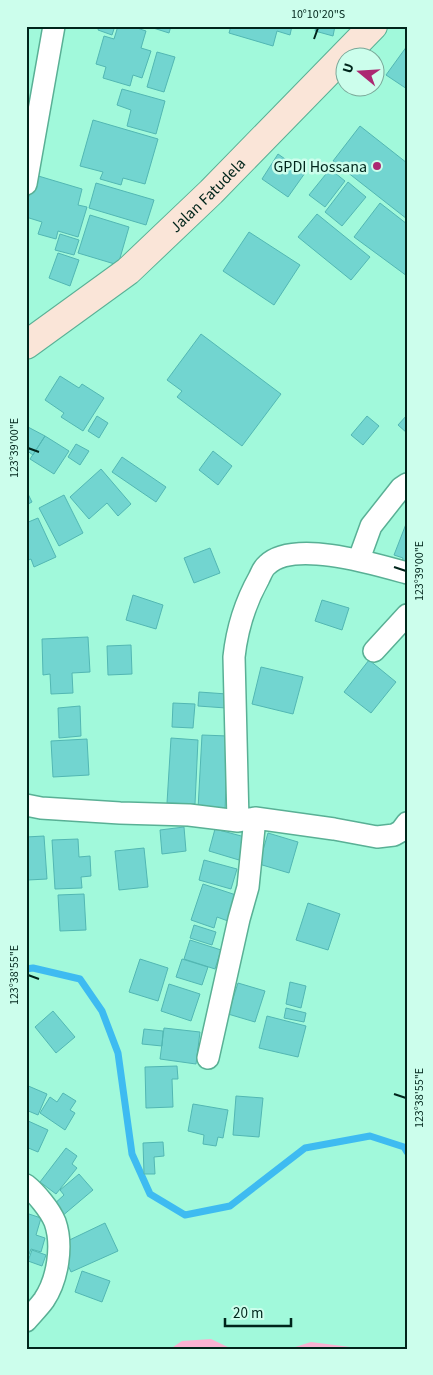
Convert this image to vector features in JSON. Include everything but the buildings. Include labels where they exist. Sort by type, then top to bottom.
[{"type":"street","points":[[26,184],[54,26]]},
{"type":"street","name":"Jalan Fatudela","points":[[26,345],[128,271],[211,192],[374,26]]},
{"type":"street","points":[[359,559],[371,526],[401,488],[407,484]]},
{"type":"street","points":[[208,1058],[248,887],[246,819],[234,657],[236,638],[242,614],[254,586],[266,566],[275,559],[287,554],[359,559],[407,573]]},
{"type":"street","points":[[374,651],[407,615]]},
{"type":"street","points":[[26,806],[120,814],[189,815],[246,819],[334,829],[376,837],[394,835],[401,831],[407,823]]},
{"type":"street","points":[[26,1185],[48,1209],[55,1222],[59,1246],[54,1279],[45,1299],[26,1321]]},
{"type":"shaded area","points":[[211,1339],[232,1349],[170,1349],[182,1341]]},
{"type":"shaded area","points":[[311,1342],[350,1347],[353,1349],[289,1349]]},
{"type":"waterway","points":[[26,969],[33,968],[80,979],[102,1011],[118,1053],[132,1154],[150,1194],[185,1215],[230,1206],[305,1148],[370,1136],[404,1147],[407,1152]]},
{"type":"place","name":"GPDI Hossana","points":[[377,166]]}]
